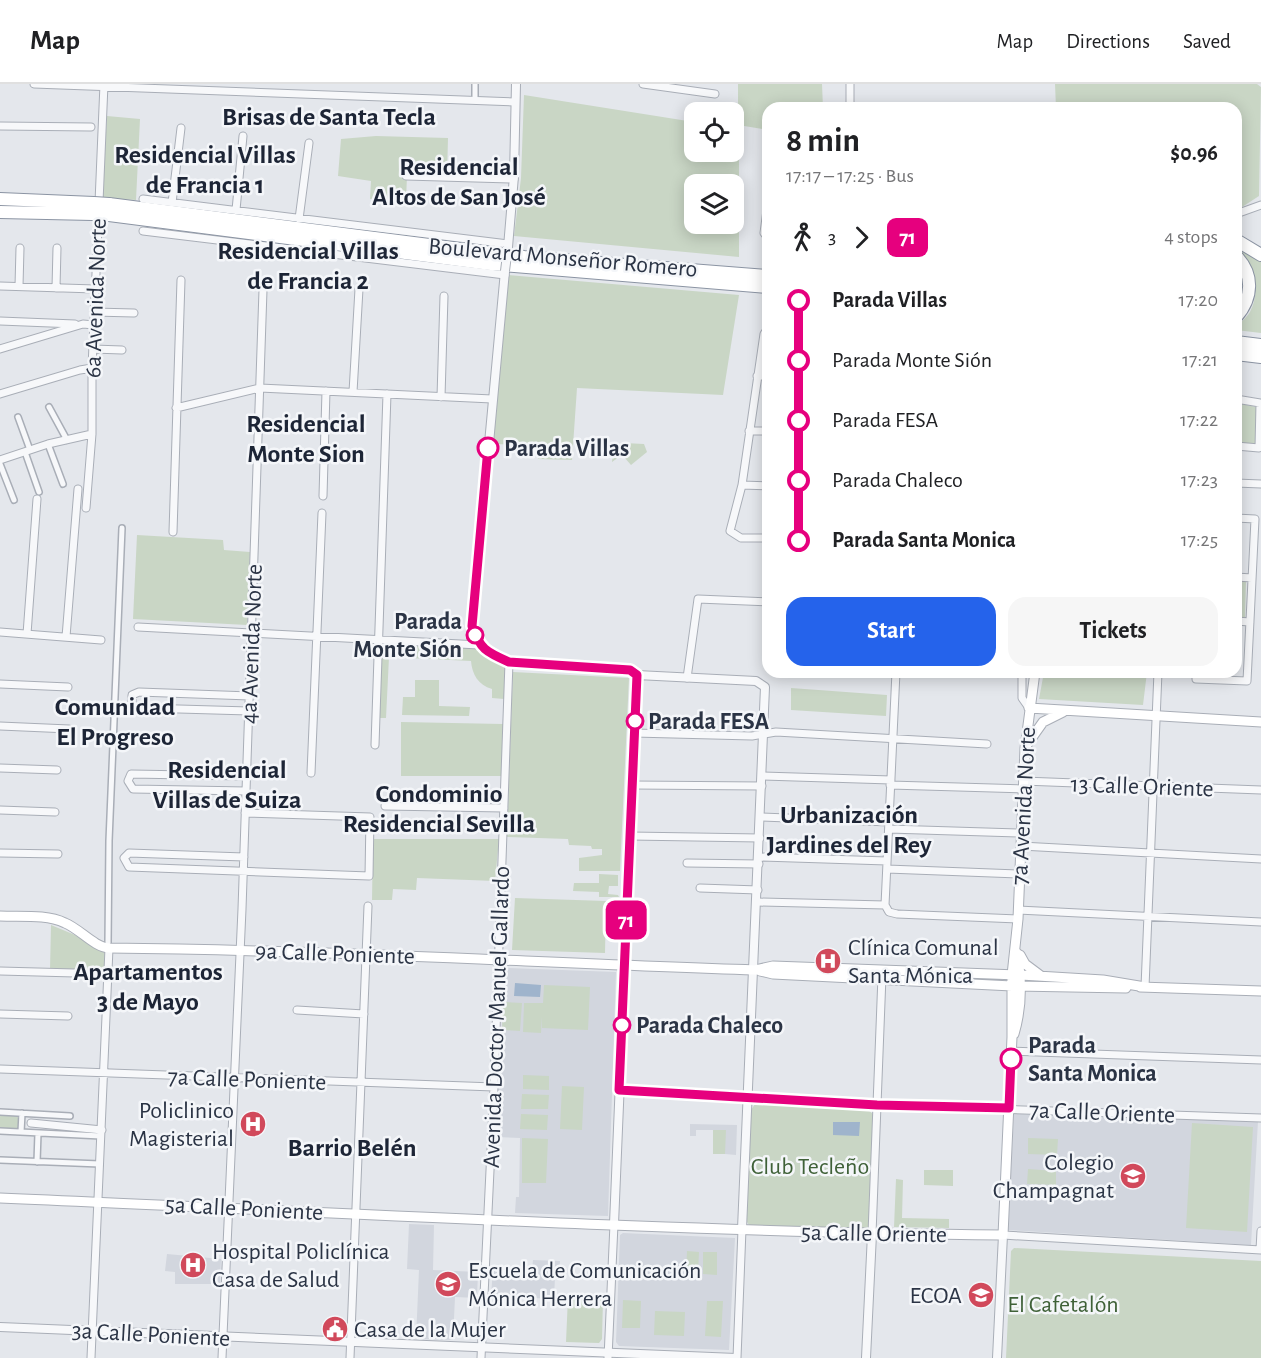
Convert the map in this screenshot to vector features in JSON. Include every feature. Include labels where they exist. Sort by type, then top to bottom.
[{"type":"highway","name":"Boulevard Monseñor Romero","points":[[0,199],[109,209],[524,257],[762,276]]},
{"type":"highway","name":"Boulevard Monseñor Romero","points":[[0,212],[94,208]]},
{"type":"highway","name":"Boulevard Monseñor Romero","points":[[109,209],[491,264],[762,287]]},
{"type":"highway","points":[[1242,244],[1261,255]]},
{"type":"highway","points":[[1242,265],[1247,273],[1250,286],[1247,300],[1242,308]]},
{"type":"highway","points":[[1242,343],[1261,345]]},
{"type":"highway","points":[[1242,355],[1261,359]]},
{"type":"highway","points":[[1242,360],[1261,359]]},
{"type":"main road","name":"7a Avenida Norte","points":[[1003,1235],[1025,748],[1034,678]]},
{"type":"main road","points":[[1029,708],[1261,722]]},
{"type":"main road","points":[[1025,748],[1048,717],[1072,709]]},
{"type":"main road","name":"9a Calle Poniente","points":[[0,916],[58,920],[89,936],[102,948],[108,946],[240,949],[755,970],[773,974],[883,975]]},
{"type":"main road","points":[[998,975],[1008,964],[1015,941]]},
{"type":"main road","points":[[1015,941],[1025,964],[1044,977]]},
{"type":"main road","points":[[883,975],[1016,975],[1103,980],[1145,987]]},
{"type":"main road","points":[[883,975],[1016,986],[1261,991]]},
{"type":"main road","name":"5a Calle Poniente","points":[[0,1198],[488,1219]]},
{"type":"main road","name":"5a Calle Oriente","points":[[488,1219],[872,1234],[1003,1235]]},
{"type":"street","points":[[34,84],[258,88],[515,102]]},
{"type":"street","points":[[475,84],[475,100]]},
{"type":"street","points":[[516,84],[514,179],[472,626],[479,645],[491,654],[509,662],[630,670],[637,675],[756,681],[765,687],[767,697],[736,1358]]},
{"type":"street","points":[[643,84],[715,94]]},
{"type":"street","points":[[850,84],[850,102]]},
{"type":"street","name":"6a Avenida Norte","points":[[86,508],[92,434],[92,368],[104,86]]},
{"type":"street","points":[[0,126],[91,128]]},
{"type":"street","points":[[172,203],[181,128]]},
{"type":"street","points":[[236,210],[243,136]]},
{"type":"street","points":[[299,219],[309,143]]},
{"type":"street","points":[[406,176],[514,179]]},
{"type":"street","points":[[143,199],[508,246]]},
{"type":"street","points":[[1242,212],[1261,205]]},
{"type":"street","points":[[143,231],[505,273]]},
{"type":"street","points":[[19,286],[20,249]]},
{"type":"street","points":[[56,288],[57,249]]},
{"type":"street","points":[[173,532],[181,280]]},
{"type":"street","points":[[0,286],[95,289]]},
{"type":"street","points":[[353,392],[359,289]]},
{"type":"street","name":"4a Avenida Norte","points":[[222,1358],[244,857],[263,290]]},
{"type":"street","points":[[441,397],[444,296]]},
{"type":"street","points":[[94,312],[134,313]]},
{"type":"street","points":[[0,321],[94,325]]},
{"type":"street","points":[[0,349],[83,324]]},
{"type":"street","points":[[93,349],[122,350]]},
{"type":"street","points":[[762,350],[742,485],[730,531],[741,538],[762,538]]},
{"type":"street","points":[[0,394],[80,369],[92,368]]},
{"type":"street","points":[[757,376],[762,376]]},
{"type":"street","points":[[176,408],[260,388],[492,399]]},
{"type":"street","points":[[323,496],[326,391]]},
{"type":"street","points":[[375,745],[387,394]]},
{"type":"street","points":[[1242,400],[1260,404],[1259,448],[1242,447]]},
{"type":"street","points":[[49,407],[67,440]]},
{"type":"street","points":[[18,417],[38,495],[27,634]]},
{"type":"street","points":[[749,431],[762,431]]},
{"type":"street","points":[[14,500],[0,462],[48,444],[92,434]]},
{"type":"street","points":[[48,444],[63,484]]},
{"type":"street","points":[[1242,483],[1261,484]]},
{"type":"street","points":[[742,485],[762,486]]},
{"type":"street","points":[[66,637],[78,489]]},
{"type":"street","points":[[311,773],[322,513]]},
{"type":"street","points":[[1196,678],[1247,681],[1255,519],[1242,519]]},
{"type":"street","points":[[91,1358],[105,1074],[109,817],[122,528]]},
{"type":"street","points":[[1242,578],[1252,578]]},
{"type":"street","points":[[687,678],[698,599],[762,602]]},
{"type":"street","points":[[1242,621],[1250,622]]},
{"type":"street","points":[[138,627],[479,645]]},
{"type":"street","points":[[0,632],[101,640]]},
{"type":"street","name":"Avenida Doctor Manuel Gallardo","points":[[481,1353],[494,1087],[509,662]]},
{"type":"street","points":[[608,1356],[637,675]]},
{"type":"street","points":[[896,678],[885,905],[889,912],[897,914],[1148,916],[1261,922]]},
{"type":"street","points":[[1022,678],[1022,698],[1029,708]]},
{"type":"street","points":[[1145,987],[1158,678]]},
{"type":"street","points":[[0,684],[68,687]]},
{"type":"street","points":[[249,711],[144,708],[132,706],[130,700],[132,695],[140,692],[250,696]]},
{"type":"street","points":[[0,726],[69,729]]},
{"type":"street","points":[[634,733],[752,735],[764,733],[987,744]]},
{"type":"street","points":[[0,768],[57,770]]},
{"type":"street","points":[[246,791],[133,789],[128,781],[131,774],[247,776]]},
{"type":"street","name":"13 Calle Oriente","points":[[763,776],[891,783],[1153,785],[1261,790]]},
{"type":"street","points":[[632,785],[762,786]]},
{"type":"street","points":[[385,806],[504,808]]},
{"type":"street","points":[[0,810],[55,812]]},
{"type":"street","points":[[244,857],[129,853],[124,858],[129,867],[369,876],[370,817],[245,813]]},
{"type":"street","points":[[761,817],[1021,833]]},
{"type":"street","points":[[630,836],[760,838]]},
{"type":"street","points":[[1021,846],[1261,859]]},
{"type":"street","points":[[0,853],[58,854]]},
{"type":"street","points":[[687,863],[759,861],[887,865],[1020,874]]},
{"type":"street","points":[[700,888],[758,890]]},
{"type":"street","points":[[758,902],[885,905]]},
{"type":"street","points":[[350,1358],[368,906]]},
{"type":"street","points":[[0,971],[75,973]]},
{"type":"street","points":[[866,1358],[883,975]]},
{"type":"street","points":[[297,1010],[364,1014]]},
{"type":"street","points":[[0,1014],[68,1016]]},
{"type":"street","points":[[1012,1051],[1261,1060]]},
{"type":"street","name":"7a Calle Poniente","points":[[0,1069],[361,1084],[494,1087]]},
{"type":"street","name":"7a Calle Oriente","points":[[619,1090],[877,1105],[1261,1118]]},
{"type":"street","points":[[0,1112],[70,1116]]},
{"type":"street","points":[[21,1132],[22,1113]]},
{"type":"street","points":[[31,1123],[102,1133]]},
{"type":"street","points":[[0,1131],[102,1133]]},
{"type":"street","points":[[37,1162],[38,1133]]},
{"type":"street","points":[[0,1160],[100,1164]]},
{"type":"street","points":[[1261,1231],[1261,1250]]},
{"type":"street","name":"5a Calle Oriente","points":[[1003,1235],[1261,1250]]},
{"type":"street","name":"7a Avenida Norte","points":[[997,1358],[1003,1235]]},
{"type":"street","name":"3a Calle Poniente","points":[[0,1327],[350,1343],[481,1353],[736,1358]]},
{"type":"shaded area","points":[[505,968],[616,972],[608,1216],[515,1213],[516,1197],[519,1197],[520,1138],[495,1137]]},
{"type":"shaded area","name":"Colegio Champagnat","points":[[1014,1114],[1258,1121],[1251,1245],[1008,1230]]},
{"type":"shaded area","points":[[690,1124],[737,1125],[736,1155],[725,1154],[725,1130],[696,1130],[696,1136],[690,1136]]},
{"type":"shaded area","name":"Escuela de Comunicación Mónica Herrera","points":[[409,1224],[434,1225],[433,1270],[478,1272],[477,1298],[455,1297],[453,1340],[416,1339],[419,1270],[407,1269]]},
{"type":"shaded area","points":[[623,1233],[735,1238],[729,1350],[619,1346],[616,1342],[620,1235]]},
{"type":"shaded area","name":"Hospital Policlínica Casa de Salud","points":[[167,1254],[221,1259],[220,1284],[175,1284],[175,1272],[165,1271]]},
{"type":"shaded area","name":"Escuela de Comunicación Mónica Herrera","points":[[533,1260],[560,1261],[559,1275],[555,1276],[554,1299],[491,1296],[493,1268],[532,1270]]},
{"type":"green space","points":[[738,84],[822,84],[823,102],[762,102],[762,129],[744,126],[744,102],[738,102]]},
{"type":"green space","points":[[1055,84],[1257,84],[1261,87],[1259,196],[1242,207],[1242,102],[1056,102]]},
{"type":"green space","points":[[524,95],[684,120],[684,162],[739,162],[739,174],[684,174],[684,234],[739,234],[739,257],[514,236],[521,178]]},
{"type":"green space","points":[[107,116],[140,119],[136,200],[102,198]]},
{"type":"green space","points":[[376,136],[448,138],[447,177],[407,176],[406,200],[370,199],[371,181],[338,176],[341,139]]},
{"type":"green space","points":[[1242,249],[1261,261],[1261,333],[1242,331],[1242,321],[1250,312],[1255,295],[1252,270]]},
{"type":"green space","points":[[508,275],[739,295],[723,395],[577,388],[572,460],[538,459],[538,445],[493,444]]},
{"type":"green space","points":[[1242,404],[1256,407],[1256,444],[1242,443]]},
{"type":"green space","points":[[624,443],[644,444],[647,452],[631,465],[624,457],[619,457],[612,462],[613,453]]},
{"type":"green space","points":[[137,535],[223,540],[224,550],[250,552],[247,625],[133,619]]},
{"type":"green space","points":[[1242,582],[1246,582],[1245,618],[1242,618]]},
{"type":"green space","points":[[381,642],[476,648],[489,659],[506,666],[504,699],[492,698],[492,689],[483,685],[477,678],[471,661],[389,657],[386,718],[378,718]]},
{"type":"green space","points":[[513,672],[629,678],[620,871],[579,871],[579,858],[602,855],[602,849],[569,845],[568,839],[507,837]]},
{"type":"green space","points":[[1043,678],[1146,678],[1143,705],[1039,699]]},
{"type":"green space","points":[[415,680],[439,680],[439,706],[470,707],[469,716],[402,715],[403,697],[415,697]]},
{"type":"green space","points":[[791,688],[887,695],[886,716],[791,710]]},
{"type":"green space","points":[[401,722],[503,724],[502,776],[401,776]]},
{"type":"green space","points":[[373,839],[499,839],[495,881],[417,878],[416,890],[393,889],[392,900],[372,900]]},
{"type":"green space","points":[[599,874],[618,875],[618,886],[609,886],[608,894],[619,897],[599,897],[599,892],[573,891],[574,883],[599,883]]},
{"type":"green space","points":[[515,898],[606,901],[605,953],[512,950]]},
{"type":"green space","points":[[51,925],[75,935],[105,953],[104,973],[50,970]]},
{"type":"green space","points":[[544,985],[590,987],[588,1030],[542,1028],[542,1016],[541,1033],[523,1032],[524,1003],[543,1003]]},
{"type":"green space","points":[[503,1002],[522,1003],[520,1031],[502,1030]]},
{"type":"green space","points":[[523,1075],[549,1076],[549,1090],[523,1089]]},
{"type":"green space","points":[[562,1086],[584,1087],[582,1130],[560,1129]]},
{"type":"green space","points":[[522,1094],[549,1095],[548,1109],[521,1109]]},
{"type":"green space","name":"Club Tecleño","points":[[757,1101],[864,1106],[875,1116],[870,1225],[864,1231],[751,1228],[745,1219],[751,1110]]},
{"type":"green space","points":[[0,1114],[19,1114],[18,1130],[0,1130]]},
{"type":"green space","points":[[521,1114],[548,1115],[547,1130],[520,1129]]},
{"type":"green space","points":[[1192,1123],[1253,1127],[1247,1232],[1186,1228]]},
{"type":"green space","points":[[713,1130],[726,1130],[725,1154],[713,1154]]},
{"type":"green space","points":[[522,1138],[548,1139],[546,1183],[522,1183]]},
{"type":"green space","points":[[1028,1138],[1058,1139],[1057,1155],[1028,1154]]},
{"type":"green space","points":[[1028,1169],[1056,1171],[1056,1185],[1027,1184]]},
{"type":"green space","points":[[924,1170],[953,1170],[953,1186],[924,1185]]},
{"type":"green space","points":[[896,1179],[903,1180],[902,1218],[949,1219],[949,1228],[894,1227]]},
{"type":"green space","name":"El Cafetalón","points":[[1014,1248],[1261,1261],[1261,1358],[1006,1358],[1011,1251]]},
{"type":"green space","points":[[687,1251],[699,1252],[698,1274],[686,1274]]},
{"type":"green space","points":[[703,1252],[717,1252],[717,1275],[703,1274]]},
{"type":"green space","points":[[568,1297],[603,1299],[602,1339],[599,1343],[566,1342]]},
{"type":"green space","points":[[623,1300],[641,1301],[640,1328],[622,1328]]},
{"type":"green space","points":[[707,1301],[723,1301],[721,1337],[705,1336]]},
{"type":"green space","points":[[655,1311],[685,1312],[684,1336],[654,1335]]},
{"type":"water","points":[[515,983],[541,985],[540,997],[514,996]]},
{"type":"water","points":[[833,1122],[860,1122],[859,1136],[833,1135]]},
{"type":"bus line","name":"71","points":[[488,448],[472,626],[479,645],[491,654],[509,662],[630,670],[637,675],[619,1090],[877,1105],[1009,1108],[1011,1059]]},
{"type":"place","name":"Parada Villas","points":[[488,448]]},
{"type":"place","name":"Parada Monte Sión","points":[[475,635]]},
{"type":"place","name":"Parada FESA","points":[[635,721]]},
{"type":"place","name":"Clínica Comunal Santa Mónica","points":[[828,961]]},
{"type":"place","name":"Parada Chaleco","points":[[622,1025]]},
{"type":"place","name":"Parada Santa Monica","points":[[1011,1059]]},
{"type":"place","name":"Policlinico Magisterial","points":[[253,1124]]},
{"type":"place","name":"Colegio Champagnat","points":[[1133,1176]]},
{"type":"place","name":"Hospital Policlínica Casa de Salud","points":[[193,1265]]},
{"type":"place","name":"Escuela de Comunicación Mónica Herrera","points":[[448,1284]]},
{"type":"place","name":"ECOA","points":[[981,1295]]},
{"type":"place","name":"Casa de la Mujer","points":[[335,1329]]},
{"type":"district","name":"Brisas de Santa Tecla","points":[[329,116]]},
{"type":"district","name":"Residencial Villas de Francia 1","points":[[205,169]]},
{"type":"district","name":"Residencial Altos de San José","points":[[459,181]]},
{"type":"district","name":"Residencial Villas de Francia 2","points":[[308,265]]},
{"type":"district","name":"Residencial Monte Sion","points":[[306,438]]},
{"type":"district","name":"Comunidad El Progreso","points":[[115,721]]},
{"type":"district","name":"Residencial Villas de Suiza","points":[[227,784]]},
{"type":"district","name":"Condominio Residencial Sevilla","points":[[439,808]]},
{"type":"district","name":"Urbanización Jardines del Rey","points":[[849,829]]},
{"type":"district","name":"Apartamentos 3 de Mayo","points":[[148,986]]},
{"type":"district","name":"Barrio Belén","points":[[352,1147]]}]
